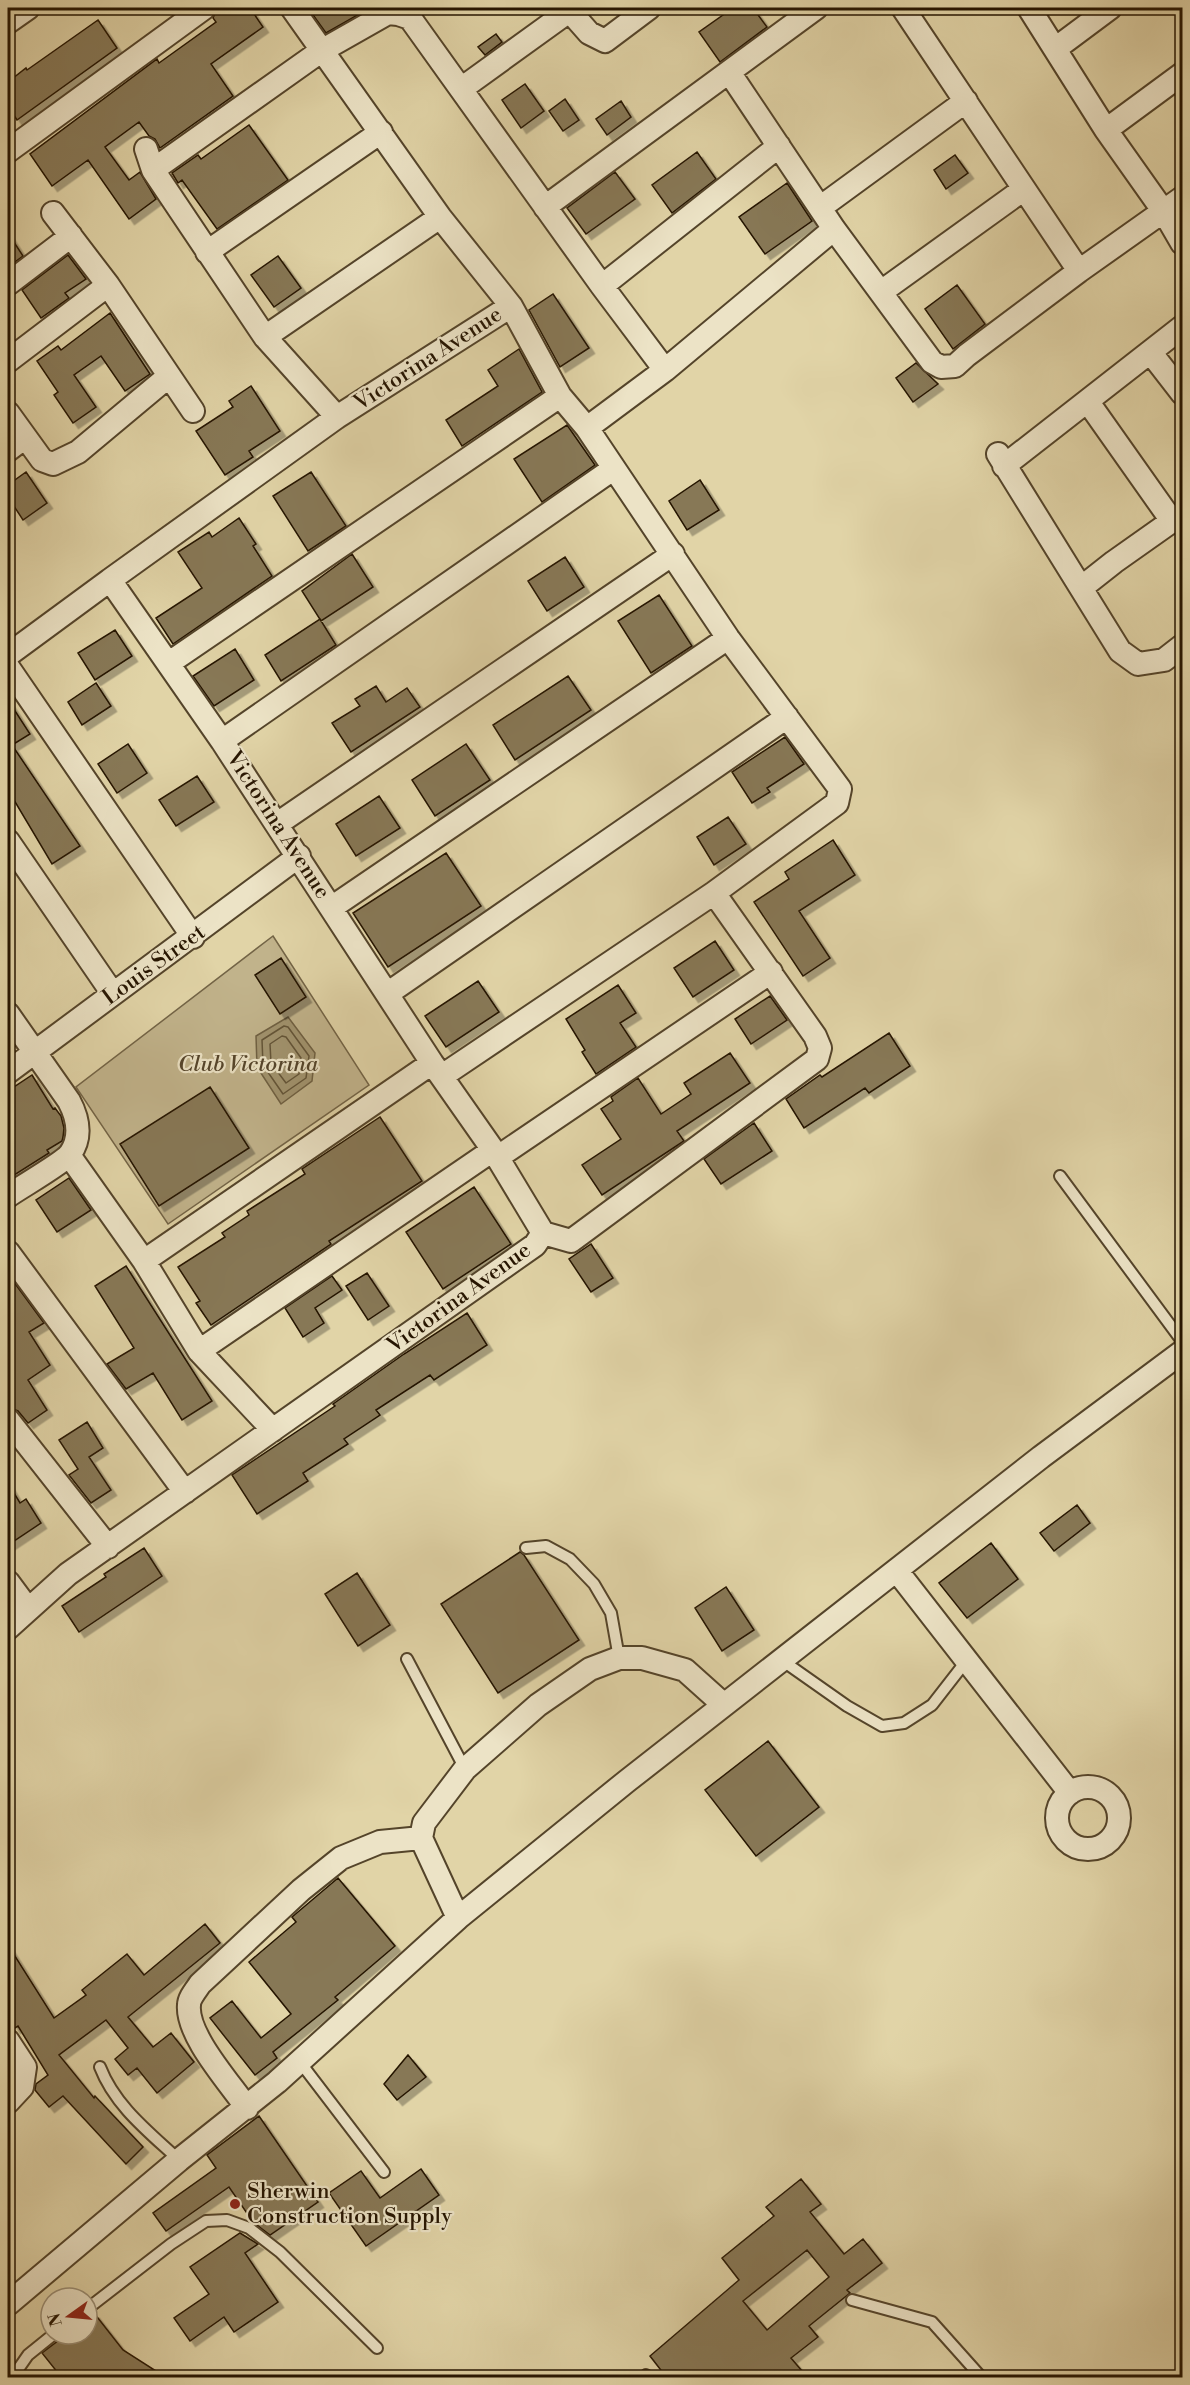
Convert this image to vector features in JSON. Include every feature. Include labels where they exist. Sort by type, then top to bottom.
[{"type":"street","points":[[8,22],[27,8]]},
{"type":"street","points":[[8,151],[204,8]]},
{"type":"street","name":"Victorina Avenue","points":[[8,1628],[68,1574],[535,1245],[543,1233],[496,1154],[437,1070],[299,856],[111,580],[337,417],[511,306],[440,217],[292,8]]},
{"type":"street","points":[[461,89],[568,9],[589,33],[604,41],[649,8]]},
{"type":"street","points":[[545,207],[816,8]]},
{"type":"street","points":[[903,8],[1079,272]]},
{"type":"street","points":[[1029,8],[1106,130],[1164,212],[1182,243]]},
{"type":"street","points":[[1055,49],[1110,8]]},
{"type":"street","points":[[337,417],[265,337],[207,252],[149,160],[321,51],[388,13],[410,18],[665,370]]},
{"type":"street","points":[[729,72],[821,207],[834,230],[932,362],[941,367],[955,366],[1182,198]]},
{"type":"street","points":[[1106,130],[1182,74]]},
{"type":"street","points":[[821,207],[966,101]]},
{"type":"street","points":[[207,252],[381,132]]},
{"type":"street","points":[[602,286],[779,146]]},
{"type":"street","points":[[881,292],[1024,189]]},
{"type":"street","points":[[53,213],[108,285],[193,411]]},
{"type":"street","points":[[265,337],[440,217]]},
{"type":"street","points":[[587,428],[665,370],[834,230]]},
{"type":"street","points":[[8,284],[71,236]]},
{"type":"street","points":[[8,361],[108,285]]},
{"type":"street","points":[[144,1261],[714,893],[837,803],[840,789],[728,638],[587,428],[560,396],[511,306]]},
{"type":"street","points":[[1182,327],[1088,402],[1001,460],[1120,651],[1138,664],[1164,660],[1182,646]]},
{"type":"street","points":[[1151,353],[1182,393]]},
{"type":"street","points":[[8,413],[16,444],[53,464],[78,452],[169,376]]},
{"type":"street","points":[[169,663],[560,396]]},
{"type":"street","points":[[1081,588],[1113,562],[1177,517],[1088,402]]},
{"type":"street","points":[[222,741],[613,469]]},
{"type":"street","points":[[277,824],[673,554]]},
{"type":"street","points":[[8,655],[111,580]]},
{"type":"street","points":[[332,908],[728,638]]},
{"type":"street","points":[[8,667],[193,937]]},
{"type":"street","points":[[387,994],[787,717]]},
{"type":"street","points":[[8,841],[113,994]]},
{"type":"street","name":"Louis Street","points":[[8,1072],[193,937],[299,856]]},
{"type":"street","points":[[543,1233],[571,1241],[817,1059],[820,1048],[815,1036],[714,893]]},
{"type":"street","points":[[199,1351],[771,972]]},
{"type":"street","points":[[8,1014],[69,1101],[76,1114],[78,1133],[69,1155],[8,1196]]},
{"type":"street","points":[[69,1155],[144,1261],[199,1351],[273,1430]]},
{"type":"street","points":[[8,1252],[185,1492]]},
{"type":"street","points":[[8,2304],[179,2160],[247,2108],[458,1918],[724,1705],[1041,1457],[1182,1353]]},
{"type":"street","points":[[8,1420],[108,1546]]},
{"type":"street","points":[[897,1571],[1070,1793]]},
{"type":"street","points":[[8,1582],[28,1609]]},
{"type":"street","points":[[458,1918],[421,1838],[424,1823],[465,1769],[538,1705],[590,1669],[619,1658],[642,1658],[685,1670],[724,1705]]},
{"type":"street","points":[[247,2108],[190,2023],[188,2003],[200,1984],[301,1890],[341,1858],[380,1842],[421,1838]]},
{"type":"street","points":[[8,2041],[25,2067],[22,2087],[8,2102]]},
{"type":"lane","points":[[1060,1176],[1182,1341]]},
{"type":"lane","points":[[526,1548],[546,1546],[570,1559],[594,1584],[611,1613],[619,1658]]},
{"type":"lane","points":[[407,1659],[465,1769]]},
{"type":"lane","points":[[783,1660],[847,1706],[882,1726],[904,1723],[932,1705],[967,1660]]},
{"type":"lane","points":[[300,2062],[384,2172]]},
{"type":"lane","points":[[100,2067],[106,2084],[131,2115],[179,2160]]},
{"type":"lane","points":[[99,2300],[171,2244],[206,2221],[227,2220],[249,2228],[280,2252],[377,2348]]},
{"type":"lane","points":[[852,2300],[932,2322],[982,2378]]},
{"type":"lane","points":[[12,2378],[28,2355],[39,2346]]},
{"type":"green space","name":"Club Victorina","points":[[273,936],[369,1085],[168,1224],[76,1087]]},
{"type":"water","points":[[288,1017],[315,1053],[312,1081],[281,1104],[257,1067],[256,1036]]},
{"type":"building","points":[[217,8],[250,8],[263,27],[211,64],[233,96],[160,148],[139,122],[105,147],[129,180],[140,172],[156,199],[129,219],[88,160],[52,186],[30,154],[157,59],[159,63],[216,22],[213,18]]},
{"type":"building","points":[[308,8],[370,8],[326,33]]},
{"type":"building","points":[[733,8],[753,8],[767,27],[720,62],[699,32]]},
{"type":"building","points":[[98,20],[117,48],[17,120],[8,106],[8,82]]},
{"type":"building","points":[[496,34],[502,42],[485,55],[478,47]]},
{"type":"building","points":[[525,84],[544,111],[521,128],[502,100]]},
{"type":"building","points":[[565,99],[579,120],[563,131],[549,111]]},
{"type":"building","points":[[621,101],[631,117],[607,135],[596,119]]},
{"type":"building","points":[[249,125],[288,180],[217,229],[182,180],[178,183],[172,173],[198,155],[201,159]]},
{"type":"building","points":[[697,152],[716,179],[672,213],[652,185]]},
{"type":"building","points":[[955,155],[968,173],[946,189],[934,170]]},
{"type":"building","points":[[615,172],[635,199],[586,234],[567,208]]},
{"type":"building","points":[[787,183],[812,221],[765,254],[739,217]]},
{"type":"building","points":[[8,233],[23,256],[8,267]]},
{"type":"building","points":[[68,255],[86,279],[65,293],[69,298],[41,318],[22,290]]},
{"type":"building","points":[[278,256],[301,288],[274,307],[251,275]]},
{"type":"building","points":[[957,285],[985,324],[953,349],[925,309]]},
{"type":"building","points":[[553,294],[589,348],[560,367],[529,310]]},
{"type":"building","points":[[110,313],[150,374],[125,391],[101,356],[74,375],[96,407],[73,423],[54,395],[58,392],[37,361],[58,346],[61,350]]},
{"type":"building","points":[[519,349],[542,392],[462,446],[446,420],[498,386],[488,370]]},
{"type":"building","points":[[916,363],[938,384],[913,402],[896,378]]},
{"type":"building","points":[[251,386],[280,431],[249,451],[253,457],[225,475],[196,431],[233,407],[229,401]]},
{"type":"building","points":[[567,425],[595,465],[542,502],[514,459]]},
{"type":"building","points":[[26,472],[47,503],[23,520],[8,497],[8,485]]},
{"type":"building","points":[[311,472],[346,526],[308,551],[273,496]]},
{"type":"building","points":[[700,480],[719,510],[687,530],[669,501]]},
{"type":"building","points":[[239,518],[256,544],[253,546],[272,576],[173,644],[156,618],[202,588],[178,552],[209,532],[212,537]]},
{"type":"building","points":[[352,554],[373,587],[321,621],[302,591]]},
{"type":"building","points":[[565,557],[584,587],[547,611],[528,581]]},
{"type":"building","points":[[659,595],[692,646],[651,673],[618,621]]},
{"type":"building","points":[[320,619],[336,645],[281,681],[265,655]]},
{"type":"building","points":[[115,630],[132,656],[95,680],[78,653]]},
{"type":"building","points":[[235,649],[254,680],[214,706],[193,676]]},
{"type":"building","points":[[568,676],[591,710],[515,760],[493,725]]},
{"type":"building","points":[[96,683],[111,706],[82,725],[68,702]]},
{"type":"building","points":[[376,686],[386,702],[407,688],[420,707],[351,752],[332,723],[360,706],[355,699]]},
{"type":"building","points":[[8,700],[30,734],[12,745],[80,846],[52,864],[8,790]]},
{"type":"building","points":[[785,737],[804,764],[767,788],[770,792],[752,803],[732,772]]},
{"type":"building","points":[[128,744],[147,773],[117,793],[98,764]]},
{"type":"building","points":[[466,744],[490,780],[435,816],[412,780]]},
{"type":"building","points":[[197,776],[214,802],[176,826],[159,800]]},
{"type":"building","points":[[379,796],[400,828],[356,856],[336,824]]},
{"type":"building","points":[[728,817],[746,844],[714,865],[697,837]]},
{"type":"building","points":[[833,840],[855,875],[799,911],[830,958],[803,976],[754,902],[789,879],[785,872]]},
{"type":"building","points":[[446,853],[481,906],[388,967],[353,913]]},
{"type":"building","points":[[715,941],[734,970],[693,997],[674,968]]},
{"type":"building","points":[[281,958],[306,997],[280,1014],[255,975]]},
{"type":"building","points":[[478,981],[499,1012],[446,1047],[425,1016]]},
{"type":"building","points":[[618,985],[636,1013],[620,1023],[636,1047],[596,1074],[582,1052],[585,1050],[566,1019]]},
{"type":"building","points":[[770,996],[787,1020],[751,1044],[735,1019]]},
{"type":"building","points":[[889,1033],[910,1066],[869,1093],[865,1088],[804,1128],[786,1099],[820,1075],[822,1077]]},
{"type":"building","points":[[730,1053],[750,1083],[677,1131],[684,1141],[602,1195],[582,1165],[621,1139],[601,1109],[613,1101],[611,1097],[638,1078],[661,1114],[691,1094],[684,1083]]},
{"type":"building","points":[[32,1075],[53,1109],[55,1108],[61,1116],[64,1128],[63,1137],[62,1141],[47,1150],[49,1153],[8,1179],[8,1091]]},
{"type":"building","points":[[210,1087],[249,1148],[159,1206],[120,1144]]},
{"type":"building","points":[[380,1117],[422,1181],[329,1241],[331,1244],[211,1325],[196,1303],[200,1301],[178,1267],[225,1237],[222,1233],[249,1215],[247,1211],[305,1174],[302,1169]]},
{"type":"building","points":[[754,1123],[772,1151],[721,1184],[704,1159]]},
{"type":"building","points":[[69,1178],[91,1210],[57,1232],[36,1200]]},
{"type":"building","points":[[474,1187],[511,1244],[443,1289],[406,1232]]},
{"type":"building","points":[[591,1244],[613,1278],[591,1292],[569,1259]]},
{"type":"building","points":[[126,1266],[212,1401],[182,1420],[153,1373],[126,1389],[107,1364],[134,1348],[95,1286]]},
{"type":"building","points":[[367,1273],[389,1306],[368,1320],[346,1286]]},
{"type":"building","points":[[8,1274],[44,1323],[29,1332],[50,1365],[28,1380],[47,1410],[28,1423],[18,1411],[8,1407]]},
{"type":"building","points":[[332,1276],[342,1290],[315,1308],[324,1323],[303,1337],[285,1308]]},
{"type":"building","points":[[467,1313],[487,1345],[434,1380],[430,1375],[376,1410],[380,1415],[344,1439],[348,1444],[303,1473],[308,1481],[257,1514],[232,1475],[335,1406],[333,1404],[404,1354]]},
{"type":"building","points":[[87,1422],[103,1448],[89,1457],[111,1490],[91,1503],[69,1475],[78,1469],[59,1440]]},
{"type":"building","points":[[8,1483],[20,1503],[26,1499],[41,1523],[8,1545]]},
{"type":"building","points":[[1077,1505],[1090,1523],[1054,1551],[1040,1533]]},
{"type":"building","points":[[991,1543],[1018,1579],[967,1618],[939,1583]]},
{"type":"building","points":[[144,1548],[162,1576],[79,1632],[62,1606],[106,1577],[104,1574]]},
{"type":"building","points":[[520,1552],[579,1640],[498,1693],[441,1604]]},
{"type":"building","points":[[357,1573],[390,1625],[358,1646],[325,1594]]},
{"type":"building","points":[[726,1587],[754,1630],[722,1651],[695,1608]]},
{"type":"building","points":[[768,1741],[819,1807],[756,1856],[705,1790]]},
{"type":"building","points":[[338,1878],[395,1946],[335,1997],[338,2000],[273,2052],[277,2058],[255,2075],[210,2018],[232,2001],[261,2038],[291,2014],[249,1962],[296,1922],[292,1917]]},
{"type":"building","points":[[205,1924],[220,1943],[128,2017],[153,2047],[171,2033],[194,2062],[157,2093],[137,2068],[128,2075],[115,2059],[128,2048],[106,2020],[59,2055],[94,2098],[95,2096],[143,2147],[126,2164],[63,2096],[49,2107],[35,2090],[36,2084],[48,2075],[18,2026],[15,2028],[8,2016],[8,1945],[54,2018],[86,1995],[82,1990],[127,1954],[144,1975]]},
{"type":"building","points":[[408,2055],[426,2077],[397,2100],[384,2084]]},
{"type":"building","points":[[259,2116],[318,2202],[270,2235],[253,2222],[229,2187],[166,2231],[153,2213],[216,2168],[207,2155]]},
{"type":"building","points":[[421,2169],[439,2195],[366,2246],[329,2193],[361,2171],[380,2198]]},
{"type":"building","points":[[801,2179],[821,2204],[810,2212],[844,2254],[863,2239],[882,2263],[847,2290],[850,2293],[809,2326],[818,2337],[791,2358],[808,2378],[667,2378],[650,2356],[739,2280],[722,2258],[774,2216],[766,2207]],"holes":[[[807,2250],[829,2277],[767,2330],[743,2301]]]},
{"type":"building","points":[[240,2233],[258,2244],[245,2253],[278,2302],[234,2332],[224,2317],[190,2341],[174,2318],[209,2294],[190,2267]]},
{"type":"building","points":[[99,2319],[123,2350],[167,2378],[62,2378],[42,2353],[51,2346],[99,2346]]},
{"type":"place","name":"Sherwin Construction Supply","points":[[235,2204]]}]
